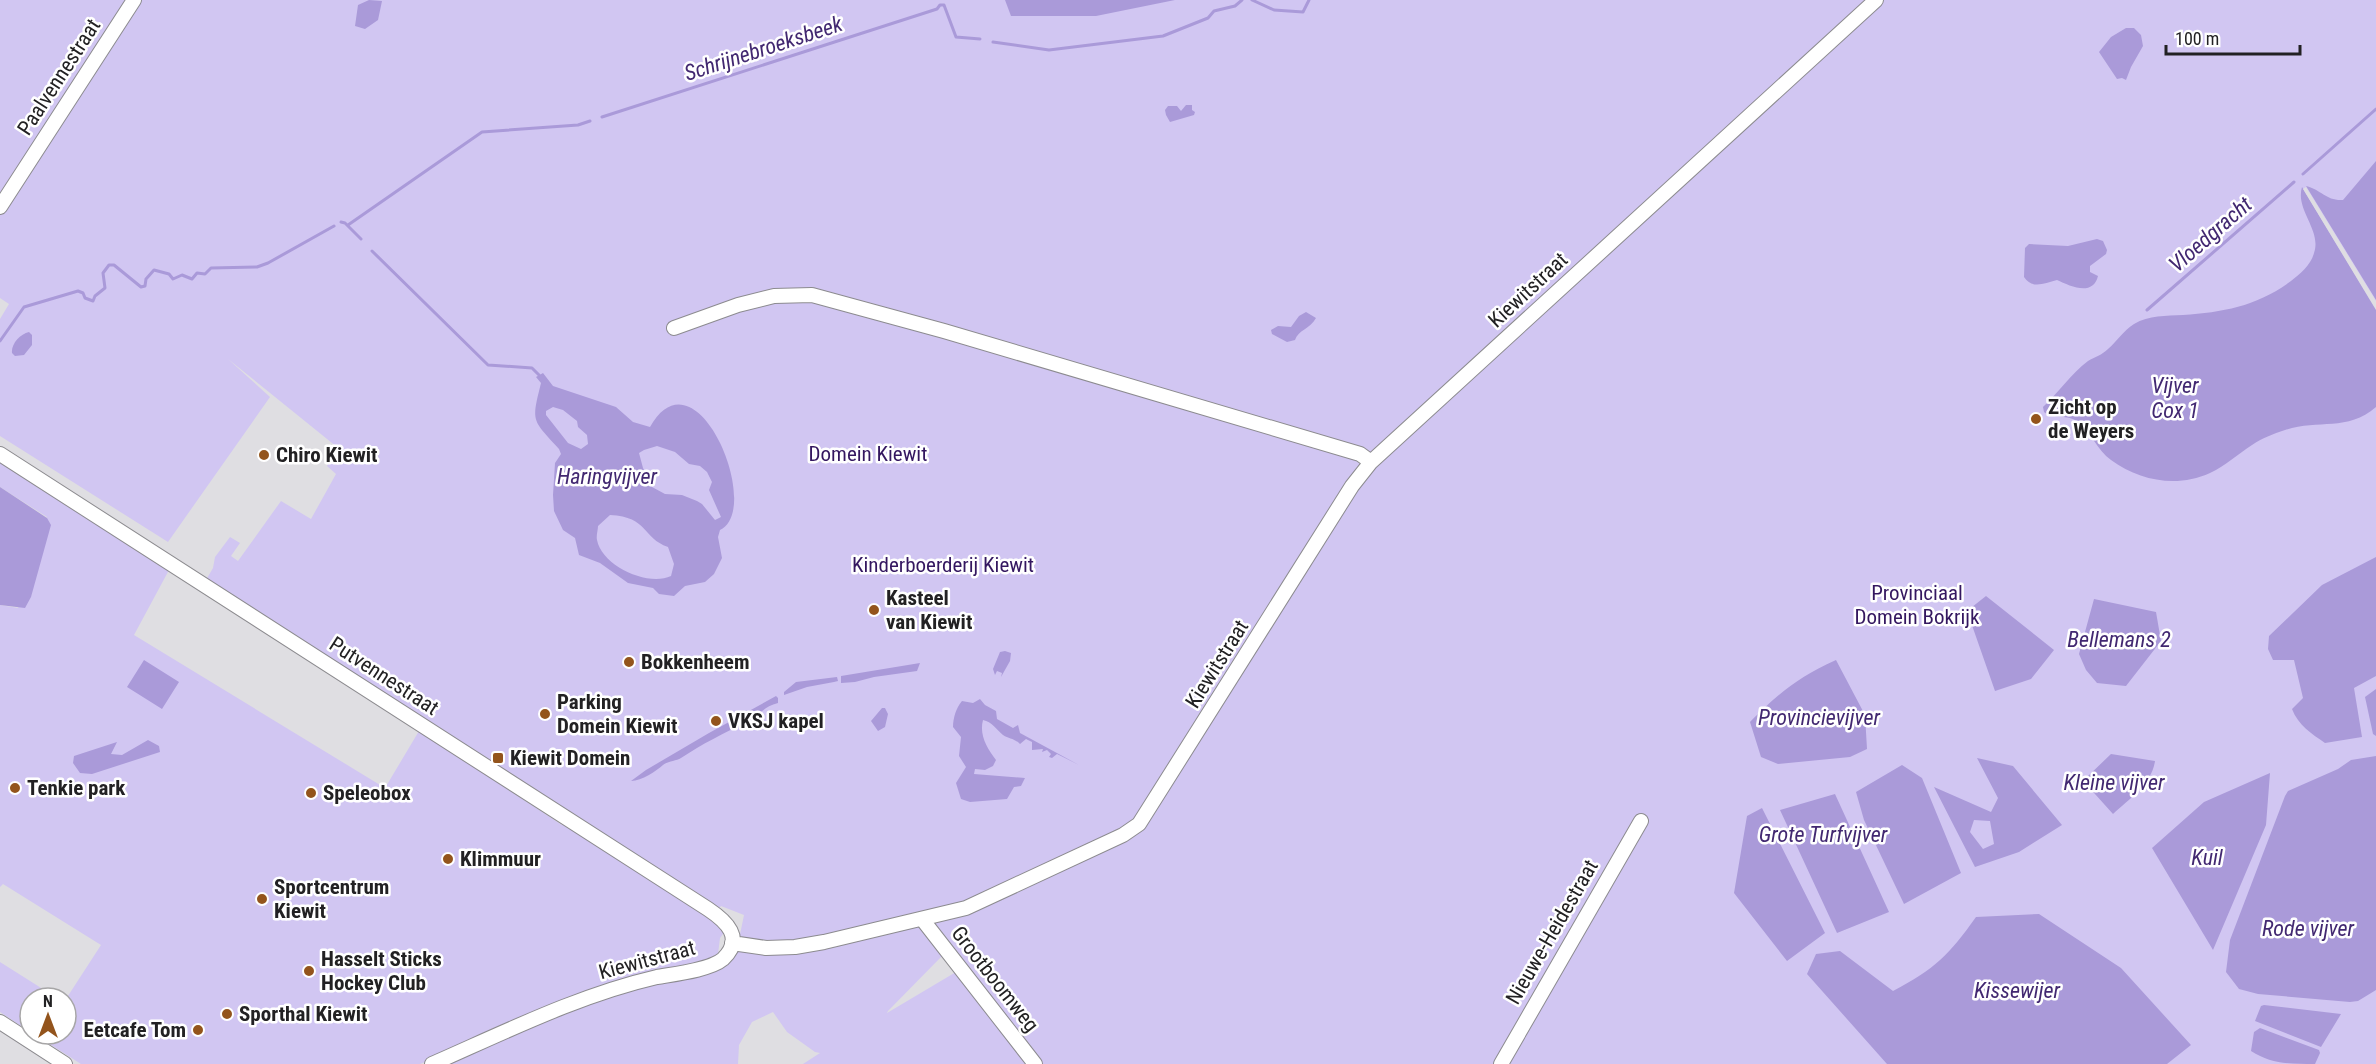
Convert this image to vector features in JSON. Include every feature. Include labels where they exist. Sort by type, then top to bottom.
[{"type":"street","name":"Paalvennestraat","points":[[0,207],[134,0]]},
{"type":"street","name":"Kiewitstraat","points":[[432,1064],[601,993],[633,983],[715,964],[728,953],[732,943],[766,948],[795,947],[922,920],[966,908],[1124,835],[1139,824],[1352,486],[1371,462],[1876,0]]},
{"type":"street","points":[[674,328],[738,305],[774,296],[812,295],[944,331],[1360,454],[1371,462]]},
{"type":"street","name":"Putvennestraat","points":[[0,454],[723,919],[729,924],[732,943]]},
{"type":"street","name":"Nieuwe-Heidestraat","points":[[1500,1064],[1641,821]]},
{"type":"street","name":"Grootboomweg","points":[[922,920],[1035,1064]]},
{"type":"street","points":[[0,1022],[64,1064]]},
{"type":"green space","points":[[0,0],[2376,0],[2376,1064],[803,1064],[820,1053],[815,1052],[787,1032],[773,1012],[752,1022],[739,1045],[738,1064],[441,1064],[478,1040],[420,1064],[81,1064],[53,1046],[78,1046],[78,986],[74,986],[101,945],[3,884],[0,887],[0,605],[18,608],[47,517],[0,487],[0,461],[169,570],[134,635],[385,788],[419,731],[562,825],[571,815],[206,580],[213,568],[215,557],[230,537],[240,543],[231,556],[238,561],[281,501],[311,519],[336,474],[327,466],[337,449],[358,464],[228,359],[270,397],[168,542],[0,436],[0,319],[9,304],[0,298]],"holes":[[[721,906],[744,915],[737,949],[718,954],[720,938],[725,931],[712,917]],[[943,955],[956,972],[887,1013]]]},
{"type":"green space","points":[[0,962],[38,986],[18,986],[18,1024],[0,1012]]},
{"type":"water","points":[[369,0],[382,1],[378,20],[365,29],[355,26],[358,5]]},
{"type":"water","points":[[1005,0],[1175,0],[1096,16],[1011,16]]},
{"type":"water","points":[[2126,28],[2134,28],[2141,35],[2143,46],[2126,80],[2117,79],[2099,52],[2111,37]]},
{"type":"water","points":[[1186,105],[1192,105],[1194,115],[1170,122],[1165,110],[1168,106],[1177,106],[1181,111]]},
{"type":"water","points":[[2376,161],[2376,300],[2306,186],[2332,199],[2343,200]]},
{"type":"water","name":"Vijver Cox 1","points":[[2302,187],[2376,309],[2376,407],[2354,420],[2297,427],[2276,433],[2264,438],[2210,473],[2197,478],[2172,481],[2146,477],[2122,467],[2106,456],[2078,422],[2044,412],[2043,407],[2076,372],[2088,361],[2106,351],[2134,324],[2152,317],[2226,310],[2253,302],[2278,290],[2305,269],[2314,253],[2315,236],[2302,204]]},
{"type":"water","points":[[2097,239],[2103,241],[2107,250],[2106,254],[2090,266],[2090,272],[2098,276],[2091,286],[2081,288],[2057,280],[2035,284],[2024,277],[2025,248],[2029,244],[2068,246]]},
{"type":"water","points":[[1306,312],[1316,318],[1295,340],[1287,342],[1272,334],[1271,330],[1278,326],[1291,327],[1299,316]]},
{"type":"water","points":[[29,332],[32,335],[32,345],[24,355],[15,356],[12,350],[15,343],[22,335]]},
{"type":"water","name":"Haringvijver","points":[[543,373],[553,386],[616,407],[633,422],[650,427],[668,407],[687,406],[704,418],[719,440],[729,467],[734,494],[732,516],[720,530],[718,537],[722,558],[714,574],[705,582],[685,586],[674,596],[659,594],[653,588],[628,583],[600,563],[579,555],[575,538],[563,530],[554,511],[555,463],[561,454],[536,420],[536,406],[541,383],[536,377]],"holes":[[[553,407],[563,410],[577,421],[578,427],[587,435],[588,444],[581,449],[568,443],[546,415],[546,411]],[[657,446],[675,452],[689,464],[700,466],[707,472],[712,482],[709,490],[721,517],[715,520],[697,501],[682,495],[665,494],[652,487],[639,453]],[[610,515],[623,517],[639,524],[653,538],[668,547],[674,564],[671,576],[650,579],[627,572],[617,566],[601,549],[597,538],[598,526]]]},
{"type":"water","points":[[0,487],[47,518],[51,525],[31,597],[25,608],[0,605]]},
{"type":"water","points":[[2376,557],[2376,676],[2354,688],[2362,737],[2325,743],[2306,729],[2295,715],[2292,709],[2303,698],[2294,660],[2273,660],[2268,649],[2269,636],[2322,585]]},
{"type":"water","points":[[1986,596],[2054,650],[2031,679],[1995,691],[1967,611]]},
{"type":"water","name":"Bellemans 2","points":[[2094,599],[2156,612],[2161,641],[2126,686],[2097,683],[2086,670],[2079,654]]},
{"type":"water","points":[[1000,652],[1011,653],[1010,661],[1001,677],[1002,673],[997,671],[995,675],[993,669]]},
{"type":"water","points":[[144,660],[179,682],[162,709],[127,687]]},
{"type":"water","name":"Provincievijver","points":[[1836,660],[1865,715],[1867,749],[1850,757],[1778,764],[1761,757],[1750,722],[1790,686]]},
{"type":"water","points":[[920,663],[917,671],[841,683],[841,676]]},
{"type":"water","points":[[837,677],[838,681],[807,687],[784,695],[784,692],[796,682]]},
{"type":"water","points":[[2376,689],[2376,736],[2373,734],[2365,697]]},
{"type":"water","points":[[776,696],[778,703],[769,706],[751,720],[681,758],[665,764],[644,778],[631,781],[709,733]]},
{"type":"water","points":[[980,699],[996,711],[997,719],[1013,728],[1018,725],[1020,733],[1079,765],[1057,754],[1052,758],[1049,757],[1051,754],[1047,750],[1042,752],[1043,749],[1032,750],[1032,742],[1026,739],[1020,744],[983,720],[983,736],[996,760],[993,766],[985,770],[975,769],[974,774],[1025,778],[1021,786],[1014,787],[1007,799],[970,802],[961,799],[956,783],[966,767],[959,756],[961,737],[953,727],[954,720],[962,701],[973,703]]},
{"type":"water","points":[[882,708],[885,708],[888,714],[885,727],[878,731],[871,721]]},
{"type":"water","points":[[148,740],[159,746],[160,752],[92,774],[80,773],[73,763],[74,756],[117,742],[111,754],[122,755]]},
{"type":"water","name":"Kleine vijver","points":[[2111,754],[2155,761],[2145,784],[2113,814],[2086,784],[2086,778]]},
{"type":"water","name":"Rode vijver","points":[[2376,756],[2376,990],[2358,1001],[2350,1002],[2258,994],[2239,989],[2226,972],[2230,940],[2285,796],[2288,791],[2338,769],[2351,760]]},
{"type":"water","points":[[1977,758],[2013,766],[2062,825],[2019,852],[1975,867],[1934,787],[1991,812],[1998,798]],"holes":[[[1974,820],[1990,821],[1994,844],[1983,849],[1970,832]]]},
{"type":"water","points":[[1902,765],[1922,778],[1961,873],[1904,904],[1864,820],[1856,792]]},
{"type":"water","name":"Kuil","points":[[2270,773],[2266,825],[2213,950],[2152,848],[2204,802]]},
{"type":"water","name":"Grote Turfvijver","points":[[1835,794],[1889,912],[1837,933],[1780,810]]},
{"type":"water","points":[[1762,808],[1825,933],[1787,961],[1734,893],[1747,816]]},
{"type":"water","name":"Kissewijer","points":[[2039,914],[2121,968],[2191,1045],[2167,1064],[1887,1064],[1807,974],[1816,954],[1840,951],[1893,991],[1920,976],[1940,960],[1958,942],[1976,917]]},
{"type":"water","points":[[2261,1006],[2341,1014],[2321,1047],[2255,1021]]},
{"type":"water","points":[[2260,1028],[2319,1050],[2315,1064],[2297,1064],[2266,1059],[2251,1051],[2254,1032]]},
{"type":"pier","points":[[2306,187],[2376,301],[2376,310],[2303,189]]},
{"type":"waterway","name":"Schrijnebroeksbeek","points":[[993,42],[1049,50],[1163,36],[1208,18],[1214,11],[1235,6],[1242,0]]},
{"type":"waterway","name":"Schrijnebroeksbeek","points":[[1252,0],[1274,10],[1303,12],[1309,0]]},
{"type":"waterway","name":"Schrijnebroeksbeek","points":[[602,117],[937,9],[940,5],[944,5],[956,37],[980,39]]},
{"type":"waterway","name":"Vloedgracht","points":[[2303,174],[2376,109]]},
{"type":"waterway","name":"Schrijnebroeksbeek","points":[[348,225],[482,132],[578,125],[590,121]]},
{"type":"waterway","name":"Vloedgracht","points":[[2147,310],[2294,182]]},
{"type":"waterway","points":[[341,222],[345,223],[361,239]]},
{"type":"waterway","name":"Schrijnebroeksbeek","points":[[0,341],[24,307],[78,291],[83,293],[85,298],[93,301],[95,296],[105,288],[103,273],[109,265],[114,265],[141,287],[145,286],[146,279],[154,270],[169,274],[173,279],[182,275],[192,279],[197,273],[205,274],[211,268],[257,267],[268,263],[334,226]]},
{"type":"waterway","points":[[372,251],[488,365],[532,368],[539,375]]},
{"type":"place","name":"Zicht op de Weyers","points":[[2036,419]]},
{"type":"place","name":"Chiro Kiewit","points":[[264,455]]},
{"type":"place","name":"Kasteel van Kiewit","points":[[874,610]]},
{"type":"place","name":"Bokkenheem","points":[[629,662]]},
{"type":"place","name":"Parking Domein Kiewit","points":[[545,714]]},
{"type":"place","name":"VKSJ kapel","points":[[716,721]]},
{"type":"place","name":"Kiewit Domein","points":[[498,758]]},
{"type":"place","name":"Tenkie park","points":[[15,788]]},
{"type":"place","name":"Speleobox","points":[[311,793]]},
{"type":"place","name":"Klimmuur","points":[[448,859]]},
{"type":"place","name":"Sportcentrum Kiewit","points":[[262,899]]},
{"type":"place","name":"Hasselt Sticks Hockey Club","points":[[309,971]]},
{"type":"place","name":"Sporthal Kiewit","points":[[227,1014]]},
{"type":"place","name":"Eetcafe Tom","points":[[198,1030]]},
{"type":"park label","name":"Domein Kiewit","points":[[868,454]]},
{"type":"park label","name":"Kinderboerderij Kiewit","points":[[943,565]]},
{"type":"park label","name":"Provinciaal Domein Bokrijk","points":[[1917,605]]}]
